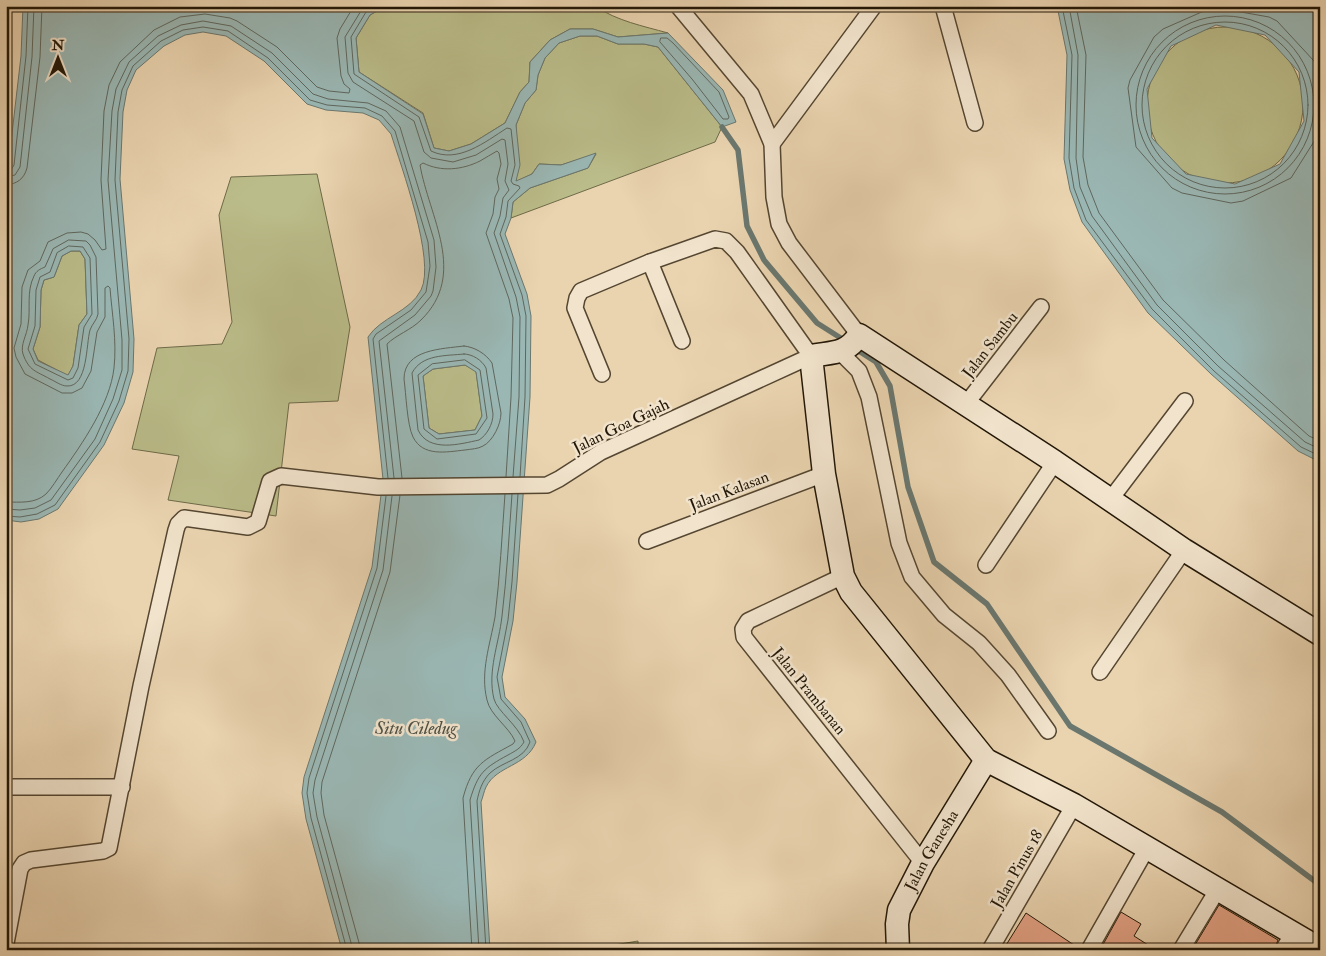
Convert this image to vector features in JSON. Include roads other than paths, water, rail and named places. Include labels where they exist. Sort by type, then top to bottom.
[{"type":"street","points":[[678,6],[751,94],[772,144],[774,197],[779,224],[849,344],[869,397],[899,543],[912,577],[944,615],[979,643],[1008,675],[1048,731]]},
{"type":"street","points":[[772,144],[874,6]]},
{"type":"street","points":[[943,6],[975,123]]},
{"type":"street","points":[[602,374],[575,308],[581,291],[650,262],[715,239],[726,241],[737,252],[811,356],[824,474],[843,576],[851,592],[986,760],[1074,805],[1218,889],[1288,942],[1320,949]]},
{"type":"street","points":[[650,262],[682,341]]},
{"type":"street","name":"Jalan Sambu","points":[[966,404],[1041,307]]},
{"type":"street","points":[[811,356],[849,344],[966,404],[1184,550],[1320,634]]},
{"type":"street","name":"Jalan Goa Gajah","points":[[122,788],[141,686],[176,530],[180,520],[184,518],[248,527],[253,525],[258,522],[270,481],[281,476],[378,487],[547,485],[601,452],[811,356]]},
{"type":"street","points":[[1110,500],[1185,401]]},
{"type":"street","points":[[986,565],[1055,462]]},
{"type":"street","name":"Jalan Kalasan","points":[[647,541],[824,474]]},
{"type":"street","points":[[1100,672],[1184,550]]},
{"type":"street","name":"Jalan Prambanan","points":[[843,576],[748,621],[743,629],[744,637],[923,863]]},
{"type":"street","name":"Jalan Ganesha","points":[[898,950],[897,924],[899,910],[923,863],[986,760]]},
{"type":"street","points":[[6,787],[122,788],[109,848],[103,851],[31,860],[24,863],[20,869],[6,943]]},
{"type":"street","name":"Jalan Pinus 18","points":[[990,950],[1074,805]]},
{"type":"street","points":[[1088,950],[1147,848]]},
{"type":"street","points":[[1181,950],[1218,889]]},
{"type":"water","name":"Situ Ciledug","points":[[23,6],[386,6],[370,15],[356,38],[359,72],[423,114],[434,148],[449,151],[471,144],[505,123],[520,92],[529,82],[530,62],[550,40],[570,29],[593,29],[618,37],[668,33],[723,90],[736,122],[722,127],[658,47],[644,44],[618,44],[597,36],[580,36],[559,43],[545,58],[538,75],[536,90],[525,103],[516,125],[520,165],[516,181],[532,174],[539,164],[561,165],[596,153],[588,168],[530,188],[513,202],[511,218],[505,234],[527,294],[531,316],[530,397],[517,582],[513,621],[502,677],[505,697],[525,719],[536,742],[526,756],[497,774],[491,780],[486,787],[481,802],[490,950],[342,950],[306,819],[302,793],[304,777],[372,567],[383,479],[368,337],[380,324],[416,298],[421,290],[424,276],[421,236],[391,134],[379,120],[363,113],[326,110],[307,104],[264,61],[226,36],[203,32],[185,35],[164,46],[136,70],[127,90],[123,112],[120,179],[134,339],[133,372],[124,403],[104,445],[58,509],[39,519],[21,522],[6,520],[6,185],[21,56]],"holes":[[[71,251],[80,251],[85,259],[87,314],[79,325],[73,366],[68,375],[38,361],[33,349],[40,327],[41,290],[44,280],[54,277],[62,256]],[[465,365],[476,372],[482,416],[475,430],[439,434],[429,428],[423,376],[433,369]]]},
{"type":"water","points":[[1057,6],[1320,6],[1320,462],[1298,451],[1211,374],[1148,313],[1082,222],[1070,190],[1064,159],[1067,55]],"holes":[[[1216,25],[1265,35],[1299,72],[1304,121],[1280,164],[1235,184],[1186,174],[1152,138],[1147,89],[1171,46]]]},
{"type":"waterway","points":[[722,127],[738,150],[747,226],[764,260],[817,323],[847,342]]},
{"type":"waterway","points":[[854,348],[876,362],[890,386],[908,487],[934,562],[987,604],[1070,726],[1222,812],[1320,885]]}]
